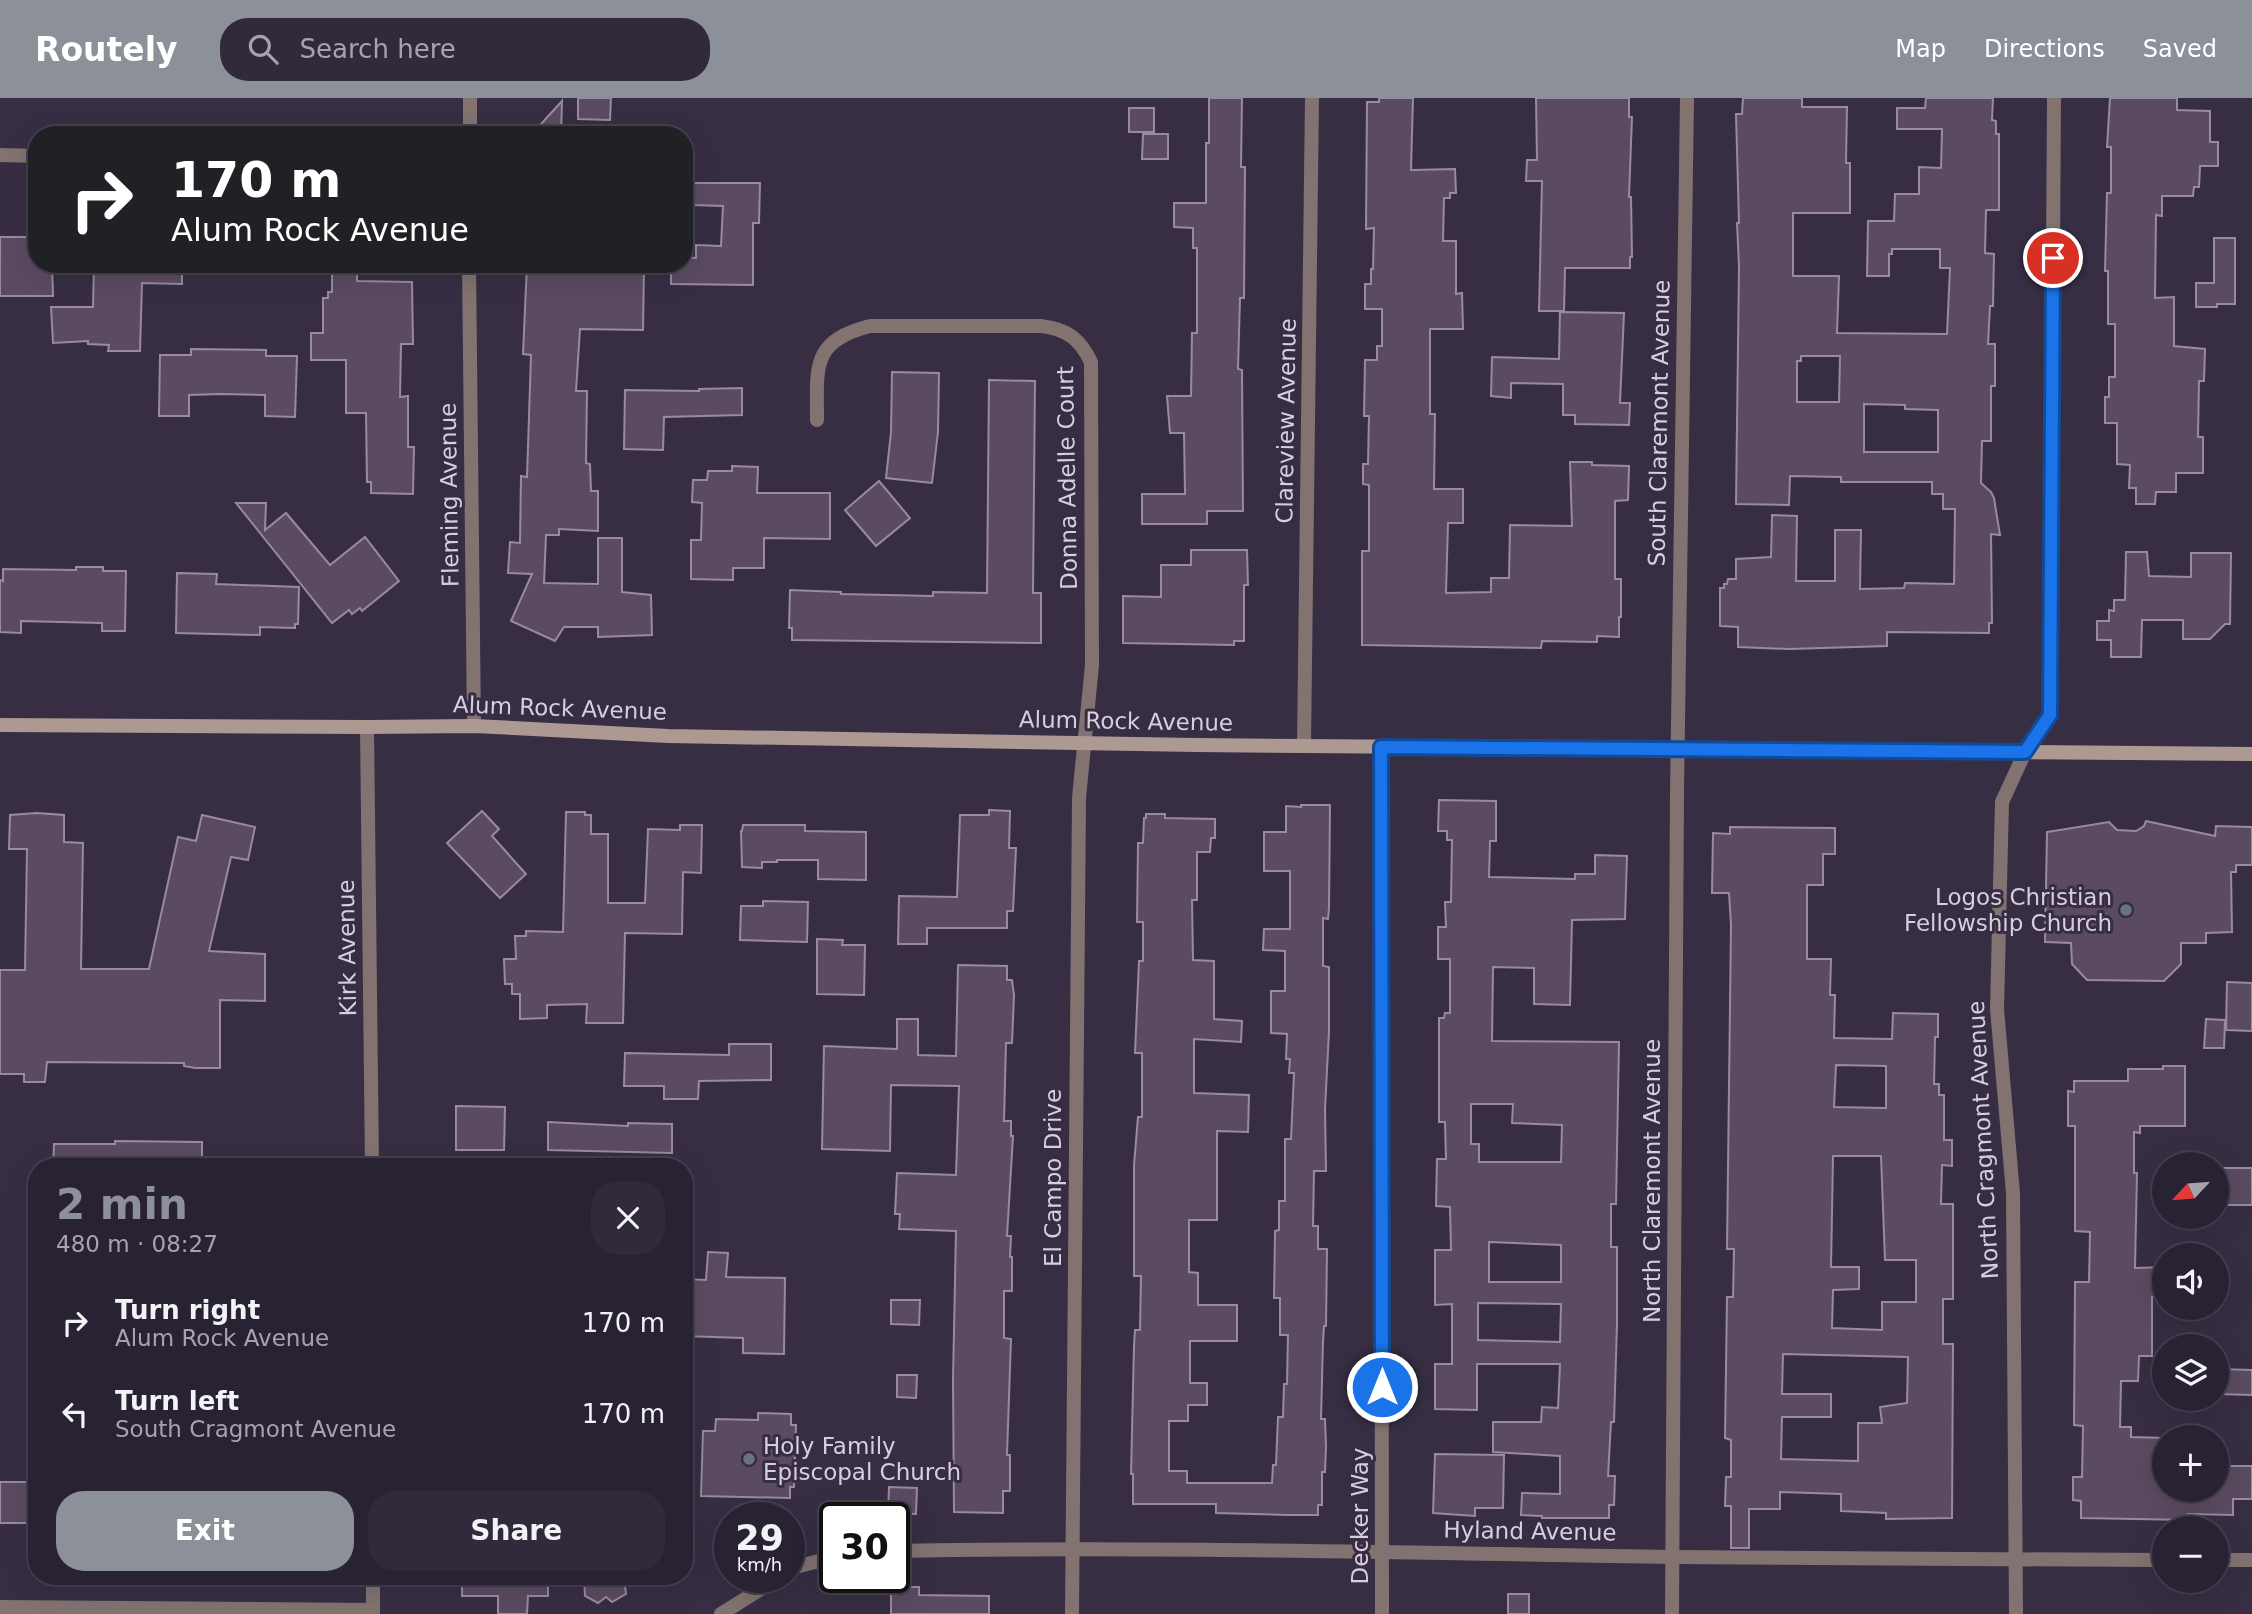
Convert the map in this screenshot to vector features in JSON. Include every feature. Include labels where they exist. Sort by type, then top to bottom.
[{"type":"main road","name":"Alum Rock Avenue","points":[[0,726],[474,726],[668,736],[1084,743],[2252,754]]},
{"type":"street","points":[[470,98],[470,126]]},
{"type":"street","name":"Clareview Avenue","points":[[1304,745],[1312,98]]},
{"type":"street","name":"South Claremont Avenue","points":[[1678,749],[1687,98]]},
{"type":"street","name":"North Cragmont Avenue","points":[[2016,1614],[2013,1193],[1997,1009],[2002,800],[2025,752],[2050,715],[2054,98]]},
{"type":"street","points":[[0,155],[28,156]]},
{"type":"street","name":"Fleming Avenue","points":[[469,273],[474,726]]},
{"type":"street","name":"Donna Adelle Court","points":[[817,420],[817,372],[822,355],[833,340],[850,331],[870,326],[1041,326],[1058,328],[1072,335],[1084,347],[1091,362],[1092,378],[1092,665],[1084,743]]},
{"type":"street","name":"Kirk Avenue","points":[[367,727],[372,1158]]},
{"type":"street","name":"El Campo Drive","points":[[1072,1614],[1079,798],[1084,743]]},
{"type":"street","name":"Decker Way","points":[[1381,747],[1382,1614]]},
{"type":"street","name":"North Claremont Avenue","points":[[1672,1614],[1678,749]]},
{"type":"street","name":"Hyland Avenue","points":[[910,1551],[1383,1550],[1672,1557],[2152,1560]]},
{"type":"street","points":[[2229,1560],[2252,1560]]},
{"type":"street","points":[[0,1607],[373,1612],[373,1585]]},
{"type":"street","points":[[721,1614],[754,1593]]},
{"type":"building","points":[[578,98],[611,98],[610,120],[578,119]]},
{"type":"building","points":[[1209,98],[1242,98],[1241,167],[1245,167],[1244,298],[1240,298],[1238,369],[1242,370],[1243,511],[1207,511],[1207,524],[1142,524],[1142,494],[1185,494],[1184,433],[1170,433],[1167,396],[1191,396],[1192,333],[1197,333],[1197,248],[1193,248],[1193,228],[1174,227],[1174,203],[1206,203]]},
{"type":"building","points":[[1379,98],[1413,98],[1411,170],[1455,169],[1456,193],[1450,193],[1450,198],[1444,198],[1443,241],[1456,241],[1456,294],[1462,293],[1463,329],[1430,329],[1430,414],[1435,414],[1434,489],[1463,489],[1463,523],[1448,523],[1446,593],[1491,592],[1491,578],[1509,578],[1510,525],[1572,526],[1570,462],[1629,466],[1628,500],[1615,501],[1615,579],[1621,579],[1619,637],[1597,636],[1597,642],[1542,641],[1541,648],[1362,645],[1362,551],[1369,551],[1369,485],[1363,484],[1363,464],[1368,464],[1369,416],[1364,416],[1365,360],[1377,360],[1377,346],[1382,346],[1382,309],[1365,309],[1365,284],[1371,284],[1373,269],[1374,228],[1366,229],[1367,102],[1379,102]]},
{"type":"building","points":[[1536,98],[1629,98],[1629,117],[1632,117],[1630,268],[1565,268],[1564,311],[1539,311],[1542,181],[1526,181],[1527,160],[1537,160]]},
{"type":"building","points":[[1743,98],[1802,98],[1802,107],[1847,107],[1846,163],[1850,163],[1850,213],[1793,213],[1793,276],[1839,276],[1837,333],[1947,334],[1950,268],[1940,268],[1940,249],[1892,249],[1892,254],[1889,254],[1889,276],[1867,276],[1868,221],[1894,221],[1895,194],[1919,194],[1919,167],[1941,168],[1942,129],[1897,129],[1897,108],[1925,108],[1926,98],[1993,98],[1992,120],[1996,121],[1996,134],[1999,134],[1999,210],[1986,210],[1985,253],[1994,254],[1993,306],[1990,306],[1988,344],[1995,344],[1995,386],[1991,386],[1991,441],[1982,441],[1981,483],[1994,498],[2000,535],[1991,534],[1992,623],[1989,623],[1989,633],[1887,632],[1887,646],[1789,649],[1738,647],[1738,627],[1720,626],[1720,588],[1724,588],[1728,579],[1736,579],[1736,559],[1771,557],[1772,515],[1797,516],[1796,581],[1835,581],[1835,530],[1861,530],[1860,589],[1904,588],[1905,583],[1954,584],[1955,509],[1943,509],[1943,494],[1932,494],[1932,482],[1841,482],[1841,477],[1790,476],[1789,505],[1736,504],[1739,223],[1736,114],[1742,114]],"holes":[[[1801,356],[1840,356],[1839,402],[1797,402],[1797,361],[1801,361]],[[1864,404],[1905,405],[1905,409],[1938,410],[1938,452],[1864,452]]]},
{"type":"building","points":[[2110,98],[2177,98],[2177,110],[2210,111],[2210,142],[2218,142],[2218,166],[2200,166],[2199,187],[2194,187],[2193,196],[2162,196],[2162,216],[2156,215],[2155,298],[2174,297],[2174,346],[2205,349],[2204,381],[2199,381],[2198,437],[2203,437],[2203,473],[2176,473],[2176,492],[2156,492],[2155,504],[2136,504],[2136,488],[2129,488],[2130,465],[2117,464],[2117,423],[2105,423],[2105,397],[2109,397],[2109,377],[2115,377],[2115,324],[2108,324],[2108,271],[2105,271],[2107,193],[2111,193],[2111,147],[2107,147]]},
{"type":"building","points":[[562,101],[561,126],[539,126]]},
{"type":"building","points":[[1129,108],[1154,108],[1154,132],[1129,132]]},
{"type":"building","points":[[1143,134],[1168,134],[1168,159],[1142,159]]},
{"type":"building","points":[[693,183],[760,183],[759,223],[753,223],[753,285],[671,284],[671,273],[693,273],[696,245],[721,246],[723,206],[693,205]]},
{"type":"building","points":[[0,237],[28,237],[28,273],[52,273],[53,296],[0,296]]},
{"type":"building","points":[[2214,238],[2235,238],[2235,304],[2196,307],[2196,283],[2214,283]]},
{"type":"building","points":[[94,273],[182,273],[182,284],[142,283],[140,351],[108,351],[109,345],[88,344],[88,341],[53,343],[51,307],[93,307]]},
{"type":"building","points":[[332,273],[357,273],[357,281],[412,282],[413,344],[401,344],[400,397],[408,396],[408,447],[414,447],[413,494],[371,493],[371,482],[367,482],[366,413],[346,413],[346,360],[311,360],[311,333],[323,333],[323,298],[328,298],[328,292],[332,292]]},
{"type":"building","points":[[527,273],[644,273],[643,330],[580,329],[576,391],[587,391],[586,463],[590,464],[591,491],[598,491],[598,531],[559,529],[559,535],[546,535],[544,583],[598,584],[598,538],[622,538],[622,592],[651,595],[652,635],[598,637],[598,627],[564,627],[555,641],[511,621],[532,574],[508,573],[510,542],[520,543],[521,476],[527,477],[531,355],[523,354]]},
{"type":"building","points":[[1560,312],[1624,313],[1620,403],[1630,403],[1629,425],[1575,424],[1575,415],[1563,415],[1563,384],[1511,383],[1511,398],[1491,396],[1492,357],[1559,359]]},
{"type":"building","points":[[191,349],[266,350],[266,356],[297,356],[295,417],[265,416],[265,395],[221,394],[189,395],[189,416],[159,416],[160,355],[191,355]]},
{"type":"building","points":[[892,372],[939,373],[938,432],[932,483],[886,478],[891,432]]},
{"type":"building","points":[[989,380],[1035,381],[1033,593],[1041,593],[1041,643],[792,640],[792,628],[789,628],[790,590],[933,596],[933,592],[987,593]]},
{"type":"building","points":[[742,388],[742,415],[664,417],[663,450],[624,449],[625,390],[699,391]]},
{"type":"building","points":[[732,466],[758,467],[757,493],[830,493],[830,539],[764,538],[764,568],[733,568],[733,580],[691,579],[691,540],[701,540],[702,503],[692,502],[693,480],[707,480],[708,471],[732,471]]},
{"type":"building","points":[[879,481],[910,518],[876,546],[845,510]]},
{"type":"building","points":[[236,503],[266,503],[265,530],[286,513],[330,565],[365,537],[399,581],[362,611],[360,608],[352,614],[349,610],[332,623]]},
{"type":"building","points":[[1191,550],[1247,550],[1248,585],[1244,585],[1244,641],[1234,641],[1234,645],[1123,643],[1123,596],[1161,597],[1161,565],[1191,565]]},
{"type":"building","points":[[2126,552],[2147,552],[2149,576],[2191,577],[2191,553],[2231,553],[2230,624],[2225,624],[2210,639],[2183,639],[2183,620],[2142,620],[2141,657],[2111,657],[2111,640],[2097,640],[2097,621],[2109,621],[2109,610],[2114,611],[2114,600],[2125,600]]},
{"type":"building","points":[[76,567],[103,567],[103,571],[126,571],[125,631],[102,631],[102,623],[21,621],[21,633],[0,632],[0,580],[3,581],[3,569],[76,570]]},
{"type":"building","points":[[177,573],[217,574],[216,584],[299,587],[298,624],[295,624],[295,628],[260,627],[260,635],[176,633]]},
{"type":"building","points":[[1439,800],[1496,801],[1496,841],[1490,841],[1489,877],[1575,879],[1575,874],[1595,874],[1595,855],[1627,856],[1625,919],[1572,920],[1570,1005],[1534,1004],[1534,968],[1493,967],[1492,1041],[1619,1042],[1616,1204],[1611,1204],[1611,1247],[1617,1247],[1617,1324],[1614,1422],[1611,1422],[1608,1476],[1615,1476],[1614,1505],[1609,1505],[1609,1518],[1542,1518],[1521,1515],[1522,1493],[1560,1494],[1560,1456],[1493,1452],[1493,1422],[1541,1422],[1542,1407],[1558,1408],[1560,1364],[1477,1364],[1477,1410],[1435,1409],[1435,1364],[1452,1364],[1452,1304],[1435,1305],[1435,1250],[1451,1250],[1450,1207],[1436,1206],[1437,1159],[1446,1159],[1445,1122],[1439,1122],[1439,1018],[1450,1013],[1450,959],[1438,959],[1438,927],[1446,927],[1445,902],[1451,902],[1452,840],[1447,840],[1447,831],[1438,831]],"holes":[[[1471,1104],[1513,1104],[1512,1123],[1562,1125],[1561,1162],[1479,1162],[1479,1144],[1471,1144]],[[1489,1242],[1561,1245],[1561,1282],[1489,1282]],[[1478,1303],[1561,1304],[1560,1342],[1478,1340]]]},
{"type":"building","points":[[1330,805],[1329,908],[1328,919],[1323,918],[1323,966],[1329,967],[1326,1171],[1314,1171],[1313,1226],[1318,1226],[1318,1249],[1327,1249],[1321,1419],[1325,1419],[1326,1446],[1325,1472],[1322,1472],[1322,1505],[1318,1505],[1318,1515],[1287,1515],[1216,1513],[1216,1504],[1133,1504],[1131,1474],[1134,1345],[1135,1330],[1140,1330],[1141,1276],[1134,1276],[1134,1165],[1138,1117],[1142,1117],[1142,1053],[1135,1053],[1139,961],[1143,961],[1143,922],[1137,922],[1138,843],[1143,843],[1144,818],[1146,814],[1165,814],[1165,818],[1215,819],[1215,838],[1211,838],[1210,852],[1197,852],[1197,900],[1192,900],[1193,960],[1214,961],[1214,1019],[1242,1021],[1241,1042],[1194,1039],[1194,1093],[1249,1095],[1248,1132],[1217,1131],[1217,1220],[1189,1220],[1189,1272],[1198,1273],[1198,1305],[1237,1305],[1237,1341],[1190,1341],[1190,1383],[1207,1383],[1207,1405],[1188,1405],[1188,1421],[1169,1421],[1169,1471],[1187,1471],[1187,1483],[1272,1483],[1273,1465],[1276,1465],[1278,1417],[1283,1417],[1284,1384],[1287,1384],[1288,1335],[1280,1335],[1280,1298],[1274,1298],[1275,1231],[1279,1230],[1279,1201],[1285,1201],[1285,1139],[1291,1139],[1294,1073],[1289,1073],[1290,1059],[1286,1059],[1287,1034],[1271,1033],[1271,991],[1285,991],[1285,951],[1263,950],[1264,929],[1290,929],[1290,871],[1264,871],[1264,832],[1286,832],[1286,806]]},
{"type":"building","points":[[989,810],[1010,811],[1009,848],[1016,848],[1013,911],[1007,911],[1007,928],[927,928],[927,944],[898,944],[899,896],[957,897],[960,815],[989,815]]},
{"type":"building","points":[[482,811],[499,829],[492,836],[526,874],[500,898],[447,843]]},
{"type":"building","points":[[566,812],[585,812],[585,815],[591,815],[591,834],[608,834],[608,903],[645,903],[648,829],[680,830],[680,825],[702,825],[701,873],[683,872],[682,934],[625,933],[623,1023],[586,1023],[587,1004],[547,1005],[547,1018],[520,1019],[520,994],[512,994],[512,984],[505,984],[504,959],[516,959],[515,936],[526,936],[526,931],[563,932]]},
{"type":"building","points":[[10,815],[64,815],[64,842],[83,843],[81,969],[149,969],[178,837],[196,841],[202,815],[255,827],[248,860],[231,857],[209,951],[265,954],[265,1001],[220,1000],[220,1068],[195,1068],[184,1066],[184,1063],[47,1062],[45,1082],[24,1082],[24,1074],[0,1074],[0,970],[25,970],[27,849],[9,849]]},
{"type":"building","name":"Logos Christian Fellowship Church","points":[[2146,821],[2215,836],[2216,826],[2252,827],[2252,865],[2236,865],[2236,872],[2231,872],[2232,932],[2206,933],[2206,943],[2181,943],[2181,964],[2164,981],[2087,980],[2072,964],[2071,943],[2045,942],[2047,832],[2109,822],[2117,830],[2136,831],[2144,826]]},
{"type":"building","points":[[743,825],[805,825],[805,831],[866,832],[866,880],[818,879],[818,860],[777,860],[762,862],[762,868],[742,867]]},
{"type":"building","points":[[1730,827],[1835,828],[1835,854],[1823,854],[1823,885],[1807,885],[1807,959],[1831,959],[1830,995],[1835,995],[1834,1038],[1892,1039],[1893,1013],[1938,1014],[1934,1084],[1939,1084],[1939,1095],[1944,1095],[1944,1140],[1952,1140],[1952,1166],[1942,1165],[1941,1204],[1953,1204],[1953,1299],[1943,1299],[1943,1344],[1953,1344],[1952,1518],[1886,1519],[1886,1513],[1841,1511],[1841,1494],[1780,1492],[1780,1509],[1749,1509],[1749,1548],[1731,1548],[1731,1506],[1725,1506],[1726,1477],[1731,1477],[1731,1440],[1725,1438],[1727,1297],[1733,1297],[1734,1249],[1727,1249],[1731,925],[1729,893],[1712,893],[1713,833],[1730,834]],"holes":[[[1836,1065],[1886,1066],[1886,1108],[1834,1107]],[[1833,1156],[1881,1156],[1885,1260],[1916,1260],[1916,1302],[1882,1302],[1882,1330],[1832,1328],[1833,1290],[1859,1289],[1859,1267],[1831,1267]],[[1783,1354],[1908,1357],[1907,1403],[1880,1407],[1882,1423],[1858,1423],[1858,1461],[1781,1459],[1782,1417],[1831,1417],[1831,1394],[1782,1394]]]},
{"type":"building","points":[[763,901],[808,902],[807,942],[740,940],[741,906],[763,906]]},
{"type":"building","points":[[817,939],[843,940],[842,945],[865,945],[864,995],[817,994]]},
{"type":"building","points":[[958,965],[1007,966],[1007,980],[1012,980],[1014,995],[1012,1043],[1006,1043],[1004,1121],[1011,1121],[1013,1136],[1007,1236],[1011,1236],[1012,1291],[1004,1291],[1004,1338],[1011,1339],[1007,1455],[1010,1455],[1010,1491],[1003,1491],[1003,1513],[954,1512],[956,1231],[899,1229],[900,1214],[895,1214],[897,1173],[956,1175],[959,1086],[891,1085],[890,1151],[822,1149],[824,1046],[897,1049],[897,1019],[918,1019],[918,1055],[956,1056]]},
{"type":"building","points":[[2227,982],[2252,983],[2252,1031],[2226,1030]]},
{"type":"building","points":[[2206,1019],[2225,1020],[2224,1048],[2204,1048]]},
{"type":"building","points":[[729,1044],[771,1044],[771,1080],[699,1081],[698,1099],[664,1099],[664,1086],[624,1086],[625,1053],[729,1055]]},
{"type":"building","points":[[2163,1066],[2185,1066],[2185,1126],[2140,1126],[2140,1133],[2134,1132],[2134,1173],[2137,1173],[2135,1268],[2152,1267],[2152,1356],[2139,1356],[2138,1381],[2121,1381],[2120,1427],[2131,1427],[2131,1437],[2152,1438],[2152,1502],[2229,1502],[2229,1466],[2252,1466],[2252,1499],[2233,1499],[2233,1515],[2188,1514],[2152,1516],[2152,1519],[2081,1518],[2081,1501],[2073,1500],[2073,1477],[2082,1477],[2083,1426],[2074,1425],[2075,1282],[2089,1282],[2090,1232],[2075,1231],[2075,1126],[2068,1126],[2068,1091],[2074,1092],[2074,1081],[2128,1081],[2128,1069],[2163,1069]]},
{"type":"building","points":[[456,1106],[505,1107],[504,1150],[456,1150]]},
{"type":"building","points":[[548,1122],[628,1126],[628,1123],[672,1124],[672,1153],[548,1150]]},
{"type":"building","points":[[115,1141],[202,1142],[202,1158],[53,1158],[54,1144],[115,1144]]},
{"type":"building","points":[[2230,1168],[2252,1168],[2252,1205],[2230,1205]]},
{"type":"building","points":[[708,1252],[728,1253],[726,1277],[785,1278],[784,1354],[743,1353],[743,1338],[693,1336],[693,1279],[706,1280]]},
{"type":"building","points":[[891,1300],[920,1300],[919,1325],[891,1324]]},
{"type":"building","points":[[2229,1369],[2252,1370],[2252,1395],[2229,1394]]},
{"type":"building","points":[[897,1375],[917,1375],[916,1398],[897,1397]]},
{"type":"building","name":"Holy Family Episcopal Church","points":[[758,1413],[791,1414],[791,1425],[796,1425],[794,1487],[790,1487],[790,1498],[701,1496],[703,1431],[715,1431],[716,1419],[758,1420]]},
{"type":"building","points":[[1435,1454],[1504,1455],[1503,1508],[1475,1508],[1475,1516],[1433,1513]]},
{"type":"building","points":[[0,1482],[28,1482],[28,1523],[0,1523]]},
{"type":"building","points":[[889,1487],[917,1488],[916,1514],[910,1514],[910,1502],[888,1502]]},
{"type":"building","points":[[462,1585],[548,1585],[548,1596],[528,1596],[527,1614],[498,1614],[498,1596],[462,1596]]},
{"type":"building","points":[[584,1585],[625,1585],[626,1594],[612,1602],[606,1597],[598,1603],[585,1596]]},
{"type":"building","points":[[910,1587],[919,1587],[919,1595],[989,1596],[989,1614],[891,1614],[891,1593],[910,1593]]},
{"type":"building","points":[[1508,1594],[1529,1594],[1529,1614],[1508,1614]]},
{"type":"place","name":"Logos Christian Fellowship Church","points":[[2126,910]]},
{"type":"place","name":"Holy Family Episcopal Church","points":[[749,1459]]},
{"type":"route","points":[[1382,1387],[1381,747],[2025,752],[2050,715],[2053,258]]}]
